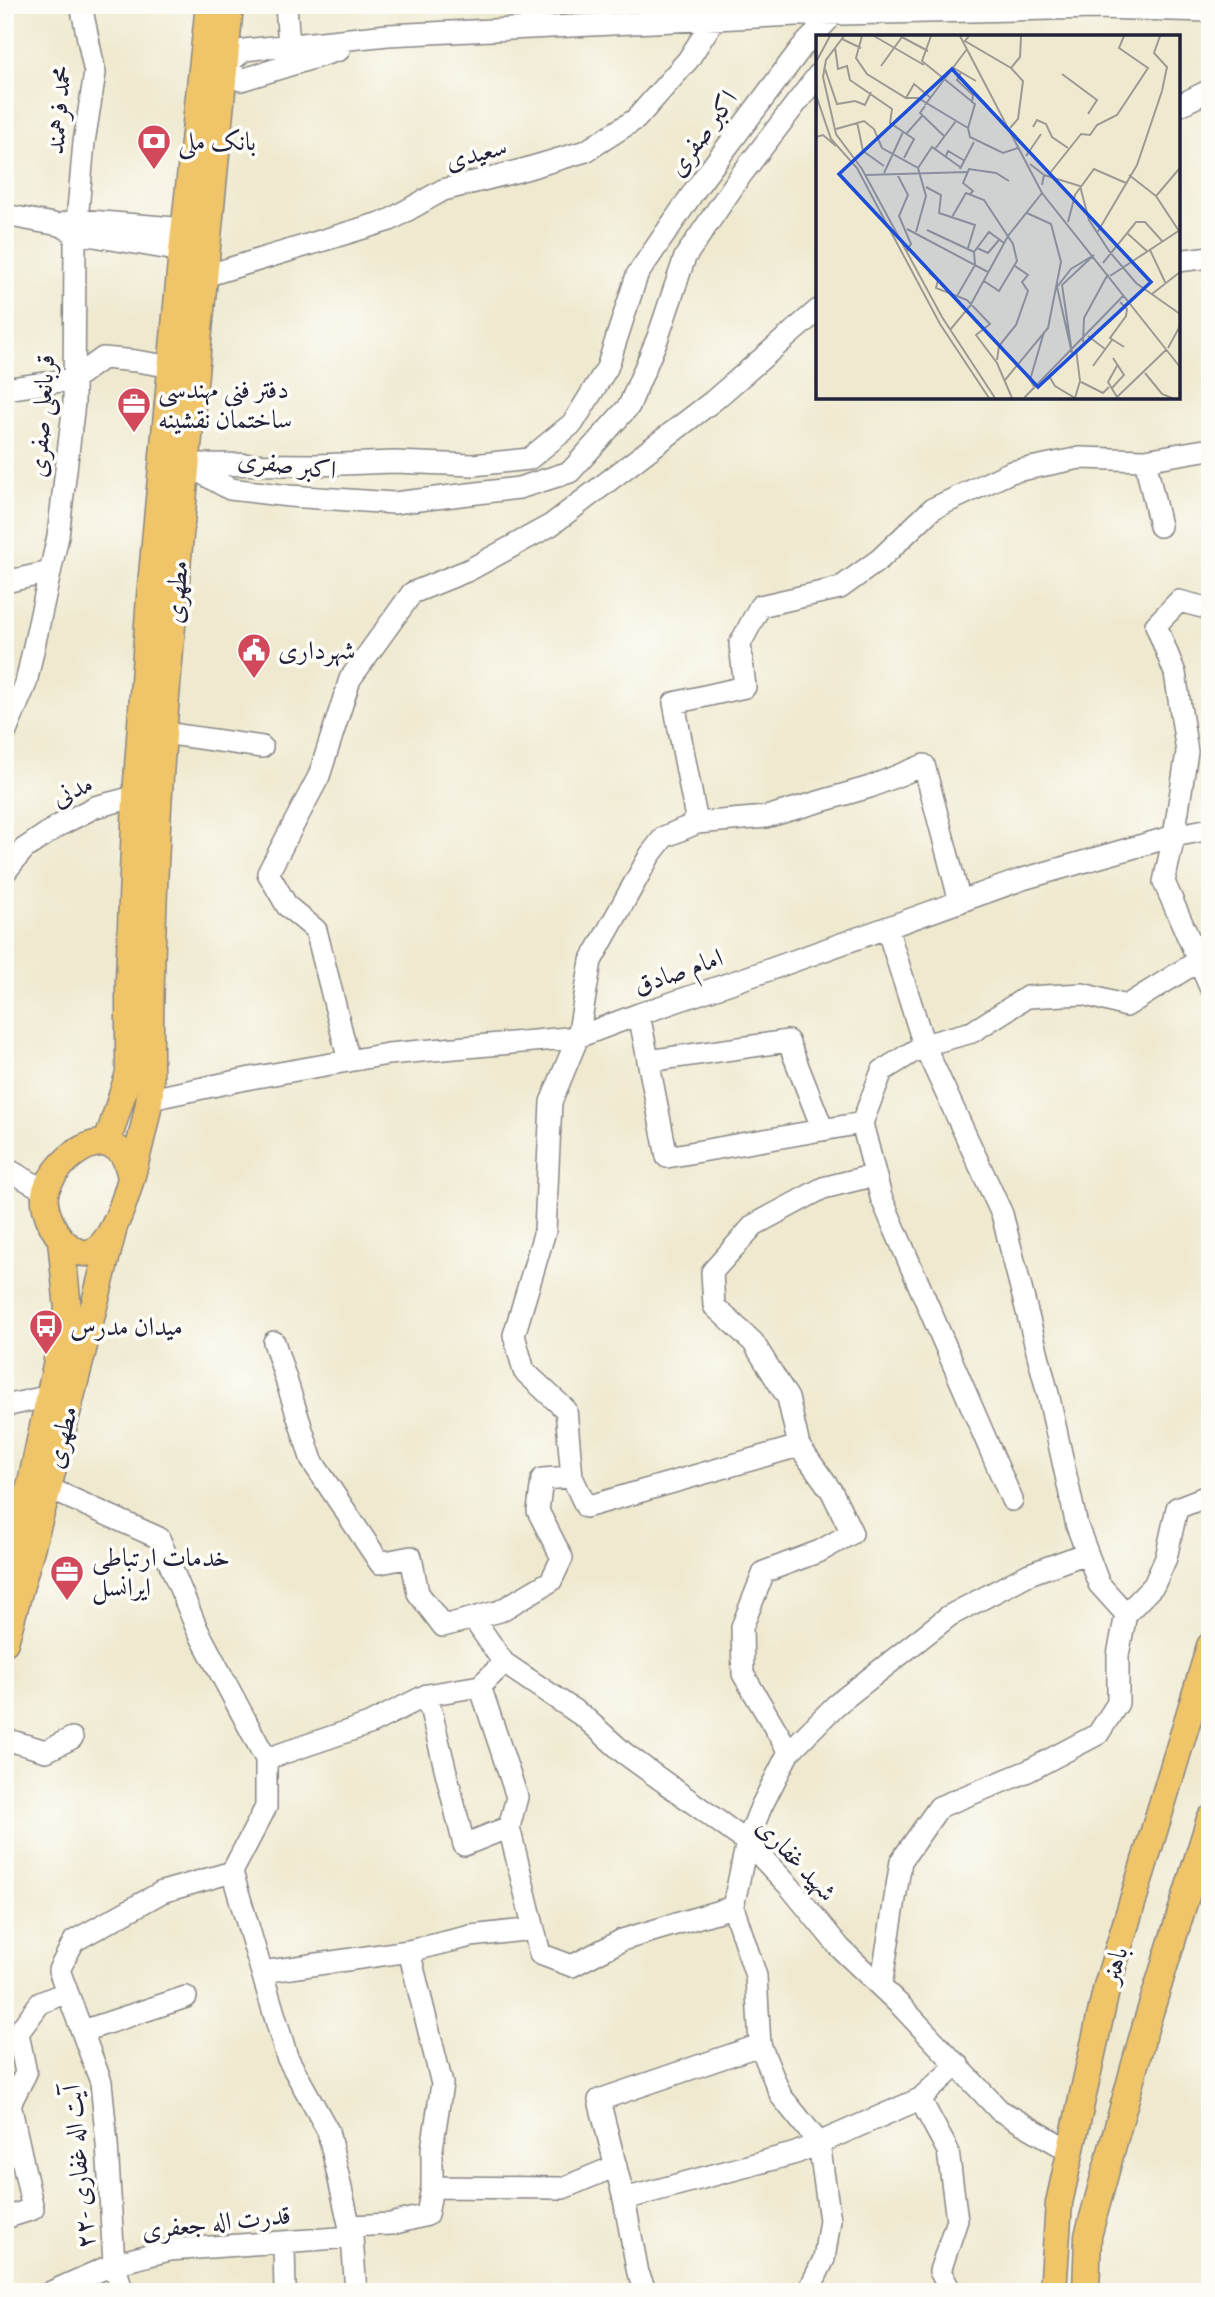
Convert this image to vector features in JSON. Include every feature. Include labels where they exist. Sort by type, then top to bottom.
[{"type":"main road","name":"مطهری","points":[[131,1178],[150,1099],[150,596],[175,462],[198,248],[214,64],[209,5]]},
{"type":"main road","name":"مطهری","points":[[214,64],[230,5]]},
{"type":"main road","name":"مطهری","points":[[107,1143],[129,1073],[129,980],[148,793],[164,733],[175,462],[173,367],[198,248]]},
{"type":"main road","points":[[122,1096],[125,1103],[138,1108],[150,1099]]},
{"type":"main road","points":[[107,1143],[119,1150],[127,1161],[131,1178],[113,1230],[100,1247],[87,1253],[74,1251],[61,1240],[45,1207],[46,1191],[68,1158],[86,1146],[107,1143]]},
{"type":"main road","name":"مطهری","points":[[5,1642],[48,1488],[113,1230]]},
{"type":"main road","name":"مطهری","points":[[5,1571],[31,1483],[68,1309],[61,1240]]},
{"type":"main road","name":"باهنر","points":[[1053,2292],[1059,2203],[1107,1986],[1210,1646]]},
{"type":"main road","name":"باهنر","points":[[1086,2292],[1088,2236],[1145,2028],[1210,1819]]},
{"type":"street","name":"محمد فرهمند","points":[[71,226],[95,73],[81,5]]},
{"type":"street","points":[[286,5],[289,45]]},
{"type":"street","points":[[214,64],[244,50],[388,34],[654,13],[715,18],[800,10],[834,14],[1098,7],[1210,11]]},
{"type":"street","points":[[834,14],[835,35]]},
{"type":"street","name":"اکبر صفری","points":[[175,462],[316,465],[394,462],[473,465],[529,459],[573,423],[607,368],[637,275],[697,187],[785,69],[834,14]]},
{"type":"street","name":"سعیدی","points":[[198,248],[390,220],[443,190],[586,151],[635,119],[688,60],[715,18]]},
{"type":"street","points":[[214,64],[241,80],[388,34]]},
{"type":"street","name":"اکبر صفری","points":[[175,462],[230,489],[394,503],[519,488],[570,472],[629,406],[658,337],[685,257],[741,175],[816,78]]},
{"type":"street","points":[[1180,105],[1210,90]]},
{"type":"street","points":[[5,215],[198,248]]},
{"type":"street","name":"قربانعلی صفری","points":[[5,734],[26,683],[58,536],[74,403],[71,226]]},
{"type":"street","points":[[1180,261],[1210,257]]},
{"type":"street","points":[[349,1061],[316,930],[288,906],[268,873],[319,776],[350,679],[412,593],[469,570],[551,525],[713,401],[816,312]]},
{"type":"street","points":[[5,389],[74,379],[103,358],[173,367]]},
{"type":"street","points":[[697,823],[674,704],[745,687],[740,644],[760,606],[840,588],[880,559],[932,509],[1012,472],[1080,458],[1145,460],[1210,449]]},
{"type":"street","points":[[1145,460],[1160,526]]},
{"type":"street","points":[[5,582],[50,572]]},
{"type":"street","points":[[1210,609],[1179,601],[1156,625],[1175,673],[1187,752],[1164,883],[1210,987]]},
{"type":"street","points":[[164,733],[262,747]]},
{"type":"street","points":[[799,1446],[586,1507],[572,1477],[566,1410],[524,1371],[514,1335],[545,1231],[551,1102],[579,1037],[591,961],[650,855],[664,837],[697,823],[766,817],[870,787],[924,765],[960,902]]},
{"type":"street","name":"مدنی","points":[[5,872],[24,849],[58,826],[95,807],[148,793]]},
{"type":"street","name":"امام صادق","points":[[150,1099],[388,1055],[579,1037],[1023,879],[1174,836],[1210,829]]},
{"type":"street","points":[[887,928],[924,1045],[1002,1214],[1049,1398],[1077,1526],[1099,1584],[1126,1614]]},
{"type":"street","points":[[1012,1500],[881,1197],[862,1123],[882,1071],[924,1045],[972,1032],[1027,997],[1083,994],[1125,1006],[1198,961]]},
{"type":"street","points":[[639,1014],[667,1157],[862,1123]]},
{"type":"street","points":[[648,1061],[788,1041],[823,1130]]},
{"type":"street","points":[[5,1168],[46,1191]]},
{"type":"street","points":[[789,1752],[743,1674],[741,1627],[764,1572],[820,1551],[852,1533],[832,1492],[799,1446],[788,1398],[753,1342],[714,1306],[712,1272],[754,1225],[823,1188],[875,1175]]},
{"type":"street","points":[[274,1342],[312,1461],[380,1563],[411,1556],[418,1593],[443,1626],[500,1611],[551,1581],[562,1558],[538,1511],[542,1479],[572,1477]]},
{"type":"street","points":[[5,1406],[50,1396]]},
{"type":"street","points":[[48,1488],[159,1538],[197,1629],[266,1759],[266,1807],[232,1872],[287,2057],[328,2131],[351,2232],[356,2292]]},
{"type":"street","points":[[881,1986],[901,1861],[939,1807],[1028,1771],[1098,1734],[1118,1703],[1118,1656],[1126,1614],[1154,1585],[1166,1558],[1177,1508],[1210,1495]]},
{"type":"street","points":[[808,2292],[824,2259],[830,2220],[819,2143],[781,2096],[760,2045],[756,1976],[733,1907],[747,1842],[761,1807],[789,1752],[836,1705],[949,1616],[1029,1574],[1087,1553]]},
{"type":"street","name":"شهید غفاری","points":[[473,1618],[505,1663],[584,1717],[624,1752],[747,1842],[790,1887],[840,1948],[958,2064],[999,2110],[1070,2151]]},
{"type":"street","points":[[266,1759],[369,1724],[427,1695],[480,1686],[505,1663]]},
{"type":"street","points":[[480,1686],[517,1797],[509,1827],[540,1954],[572,1966],[622,1940],[733,1907]]},
{"type":"street","points":[[427,1695],[464,1845],[509,1827]]},
{"type":"street","points":[[5,1739],[46,1751],[72,1738]]},
{"type":"street","name":"۲۲- آیت اله غفاری","points":[[123,2292],[114,2263],[101,2082],[59,1970],[74,1941],[162,1892],[232,1872]]},
{"type":"street","points":[[262,1972],[409,1951],[471,1936],[533,1928]]},
{"type":"street","points":[[409,1951],[442,2084],[432,2149],[432,2187],[563,2188],[616,2166]]},
{"type":"street","points":[[5,2218],[33,2209],[10,2104],[16,2076],[18,2033],[40,2003],[66,1992]]},
{"type":"street","points":[[83,2031],[186,1997]]},
{"type":"street","points":[[646,2292],[638,2273],[624,2199],[599,2100],[760,2045]]},
{"type":"street","points":[[624,2199],[796,2153],[920,2099],[958,2064]]},
{"type":"street","points":[[920,2099],[948,2151],[957,2220],[940,2272],[951,2292]]},
{"type":"street","name":"قدرت اله جعفری","points":[[51,2292],[114,2263],[169,2250],[284,2242],[351,2232],[427,2215],[432,2187]]},
{"type":"street","points":[[284,2242],[285,2292]]},
{"type":"place","name":"بانک ملی","points":[[154,171]]},
{"type":"place","name":"دفتر فنی مهندسی ساختمان نقشینه","points":[[134,434]]},
{"type":"place","name":"شهرداری","points":[[254,680]]},
{"type":"place","name":"میدان مدرس","points":[[46,1356]]},
{"type":"place","name":"خدمات ارتباطی ایرانسل","points":[[67,1602]]}]
